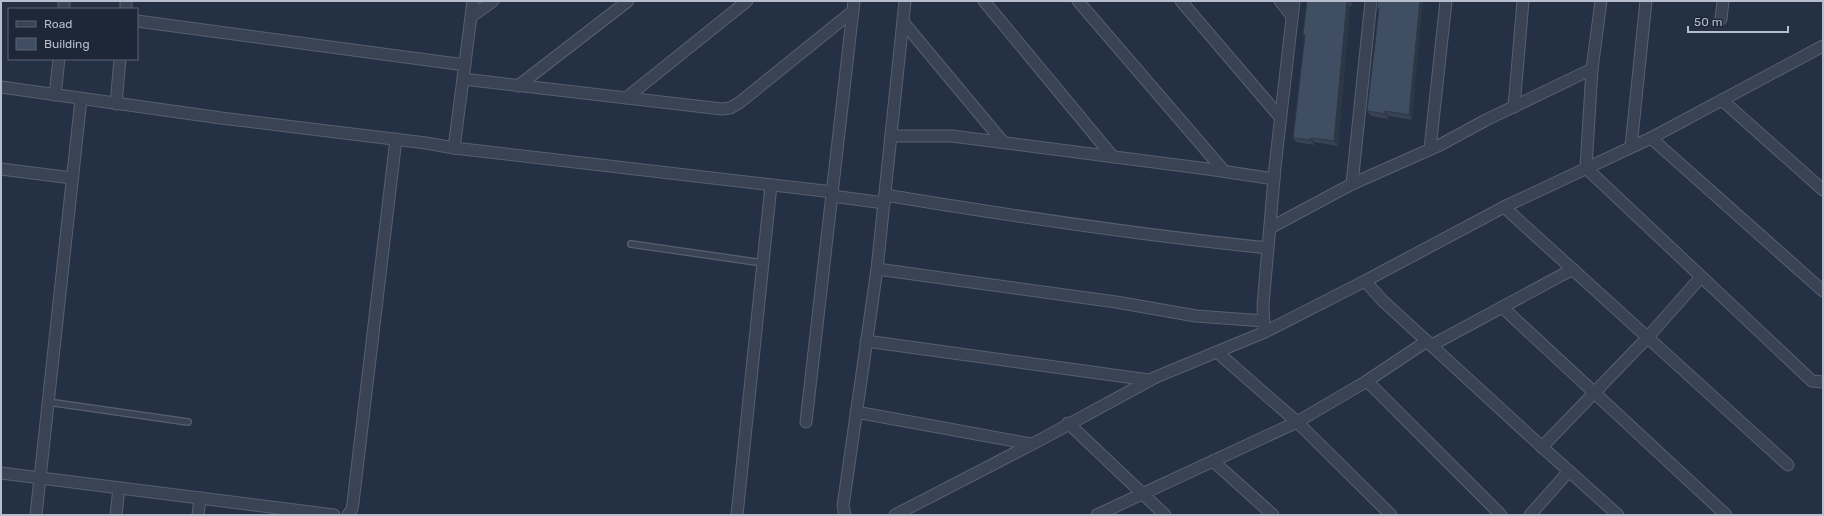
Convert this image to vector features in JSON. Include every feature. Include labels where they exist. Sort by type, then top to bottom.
[{"type":"street","points":[[454,148],[473,1]]},
{"type":"street","points":[[472,16],[493,1]]},
{"type":"street","points":[[518,86],[628,1]]},
{"type":"street","points":[[626,98],[747,1]]},
{"type":"street","points":[[845,515],[842,506],[876,269],[905,1]]},
{"type":"street","points":[[984,1],[1113,157]]},
{"type":"street","points":[[1078,1],[1224,171]]},
{"type":"street","points":[[1181,1],[1280,117]]},
{"type":"street","points":[[1280,1],[1292,16]]},
{"type":"street","points":[[1264,327],[1263,305],[1274,179],[1294,1]]},
{"type":"street","points":[[1352,184],[1371,1]]},
{"type":"street","points":[[1430,149],[1446,1]]},
{"type":"street","points":[[1514,107],[1523,1]]},
{"type":"street","points":[[1601,1],[1592,69],[1586,168],[1812,381],[1823,382]]},
{"type":"street","points":[[1631,147],[1646,1]]},
{"type":"street","points":[[1721,19],[1723,1]]},
{"type":"street","points":[[463,80],[722,109],[730,108],[739,103],[853,6]]},
{"type":"street","points":[[806,422],[853,6]]},
{"type":"street","points":[[138,21],[465,65]]},
{"type":"street","points":[[903,22],[1003,142]]},
{"type":"street","points":[[895,515],[1149,380],[1217,352],[1264,327],[1365,282],[1504,207],[1651,138],[1823,46]]},
{"type":"street","points":[[55,95],[59,60]]},
{"type":"street","points":[[116,104],[120,60]]},
{"type":"street","points":[[1270,228],[1352,184],[1430,149],[1592,69]]},
{"type":"street","points":[[1,88],[396,139],[454,148],[884,199],[1184,240],[1268,248]]},
{"type":"street","points":[[36,515],[81,99]]},
{"type":"street","points":[[1722,100],[1823,190]]},
{"type":"street","points":[[891,136],[952,136],[1224,171],[1274,179]]},
{"type":"street","points":[[1651,138],[1823,291]]},
{"type":"street","points":[[348,515],[352,509],[353,503],[396,139]]},
{"type":"street","points":[[1,169],[72,178]]},
{"type":"street","points":[[737,515],[772,185]]},
{"type":"street","points":[[1504,207],[1788,465]]},
{"type":"street","points":[[876,269],[1116,302],[1264,327]]},
{"type":"street","points":[[1097,515],[1297,422],[1429,343],[1502,307],[1573,269]]},
{"type":"street","points":[[1542,447],[1595,393],[1702,278]]},
{"type":"street","points":[[1365,282],[1383,301],[1618,515]]},
{"type":"street","points":[[1502,307],[1726,515]]},
{"type":"street","points":[[866,340],[1149,380]]},
{"type":"street","points":[[1217,352],[1297,422],[1391,515]]},
{"type":"street","points":[[1366,381],[1501,515]]},
{"type":"street","points":[[856,412],[1031,444]]},
{"type":"street","points":[[1068,423],[1165,515]]},
{"type":"street","points":[[1214,461],[1272,515]]},
{"type":"street","points":[[1530,515],[1569,471]]},
{"type":"street","points":[[1,473],[200,498],[271,511],[334,515]]},
{"type":"street","points":[[116,515],[119,488]]},
{"type":"street","points":[[198,515],[200,498]]},
{"type":"lane","points":[[631,244],[763,263]]},
{"type":"lane","points":[[48,402],[188,422]]},
{"type":"building","points":[[1307,1],[1347,1],[1334,141],[1311,138],[1311,140],[1293,138],[1305,35],[1303,35]]},
{"type":"building","points":[[1378,1],[1420,1],[1409,115],[1385,111],[1385,114],[1367,111],[1379,9],[1377,9]]}]
